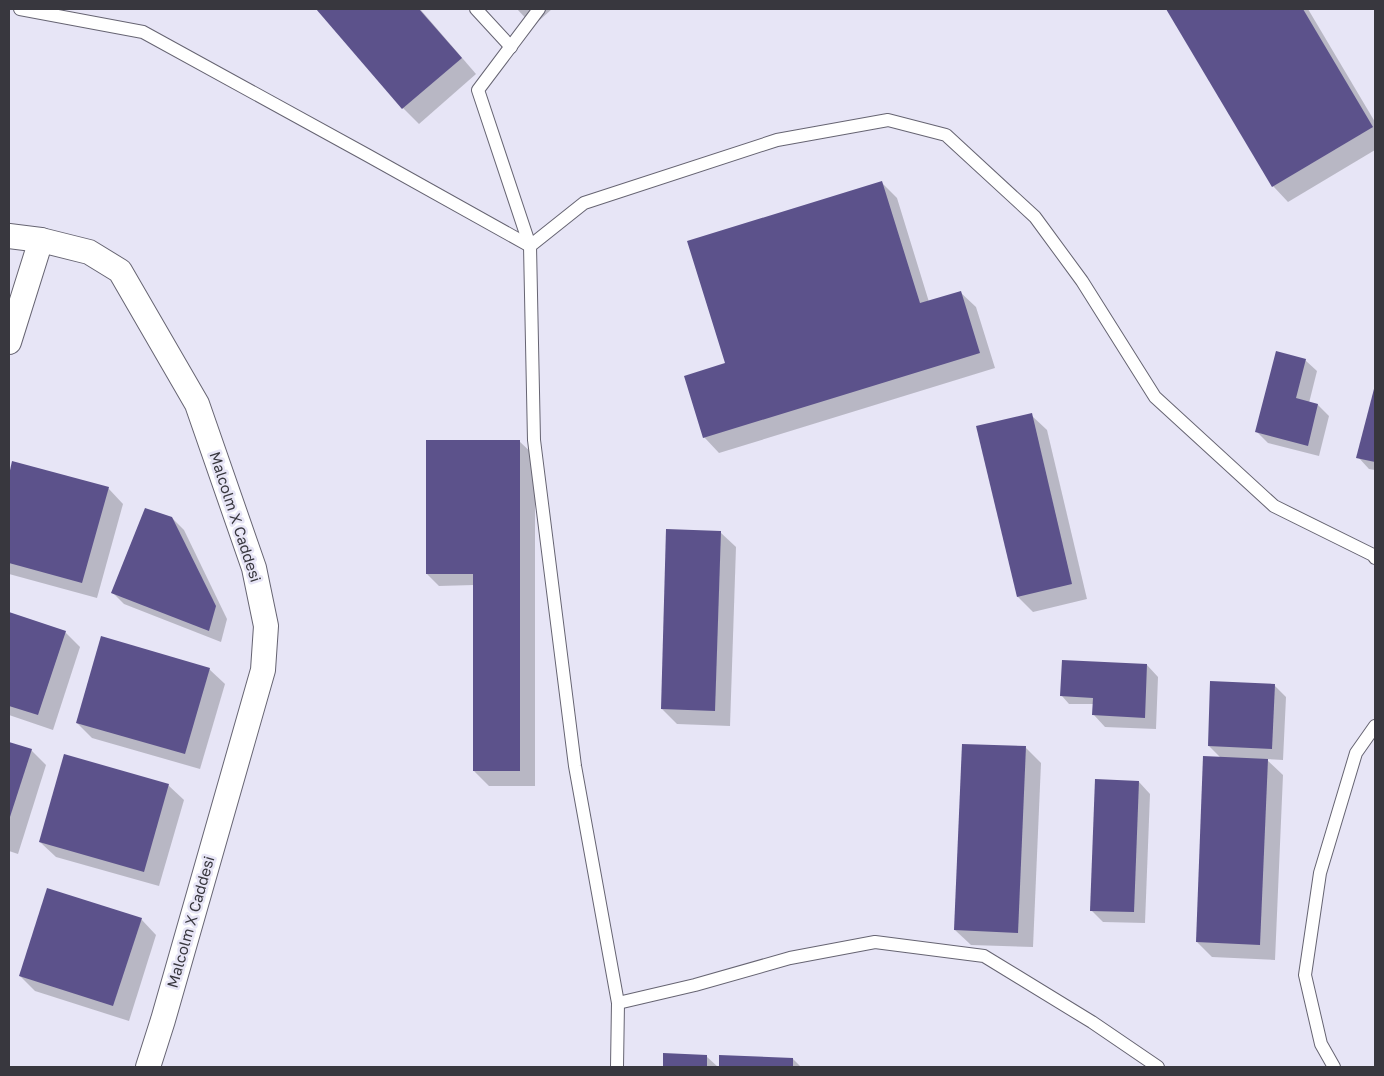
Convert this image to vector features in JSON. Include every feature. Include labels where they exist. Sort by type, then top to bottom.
[{"type":"street","name":"Malcolm X Caddesi","points":[[9,236],[41,240],[89,252],[120,271],[197,404],[254,568],[266,626],[263,670],[148,1067]]},
{"type":"street","points":[[9,342],[41,240]]},
{"type":"lane","points":[[20,9],[143,32],[530,246]]},
{"type":"lane","points":[[476,9],[511,47]]},
{"type":"lane","points":[[540,9],[478,90],[530,246],[534,440],[575,766],[618,1003],[617,1067]]},
{"type":"lane","points":[[530,246],[584,203],[777,140],[888,120],[946,135],[1035,217],[1082,282],[1155,398],[1274,506],[1373,555],[1375,558]]},
{"type":"lane","points":[[1334,1067],[1321,1044],[1305,975],[1320,873],[1356,753],[1375,726]]},
{"type":"lane","points":[[618,1003],[695,985],[790,958],[875,942],[984,956],[1092,1022],[1158,1067]]},
{"type":"building","points":[[316,9],[419,9],[462,58],[402,109]]},
{"type":"building","points":[[1166,9],[1303,9],[1373,127],[1272,187]]},
{"type":"building","points":[[882,181],[920,303],[961,291],[980,353],[703,438],[684,376],[725,363],[687,241]]},
{"type":"building","points":[[1276,351],[1306,359],[1296,398],[1318,404],[1308,446],[1255,432]]},
{"type":"building","points":[[1375,385],[1375,462],[1356,458]]},
{"type":"building","points":[[1032,413],[1072,584],[1017,597],[976,426]]},
{"type":"building","points":[[426,440],[520,440],[520,771],[473,771],[473,574],[426,574]]},
{"type":"building","points":[[12,461],[109,487],[82,583],[9,563],[9,475]]},
{"type":"building","points":[[145,508],[172,517],[216,606],[209,631],[111,593]]},
{"type":"building","points":[[666,529],[721,531],[715,711],[661,709]]},
{"type":"building","points":[[9,612],[66,631],[38,715],[9,706]]},
{"type":"building","points":[[101,636],[210,668],[185,754],[76,723]]},
{"type":"building","points":[[1062,660],[1147,664],[1145,718],[1092,715],[1093,698],[1060,696]]},
{"type":"building","points":[[1210,681],[1275,684],[1272,749],[1208,746]]},
{"type":"building","points":[[9,742],[32,749],[9,820]]},
{"type":"building","points":[[962,744],[1026,746],[1018,933],[954,930]]},
{"type":"building","points":[[64,754],[169,784],[144,872],[39,842]]},
{"type":"building","points":[[1203,756],[1268,759],[1260,945],[1196,942]]},
{"type":"building","points":[[1095,779],[1139,781],[1134,912],[1090,911]]},
{"type":"building","points":[[47,888],[142,918],[113,1006],[19,976]]},
{"type":"building","points":[[663,1053],[707,1055],[707,1067],[663,1067]]},
{"type":"building","points":[[719,1055],[793,1058],[793,1067],[719,1067]]}]
